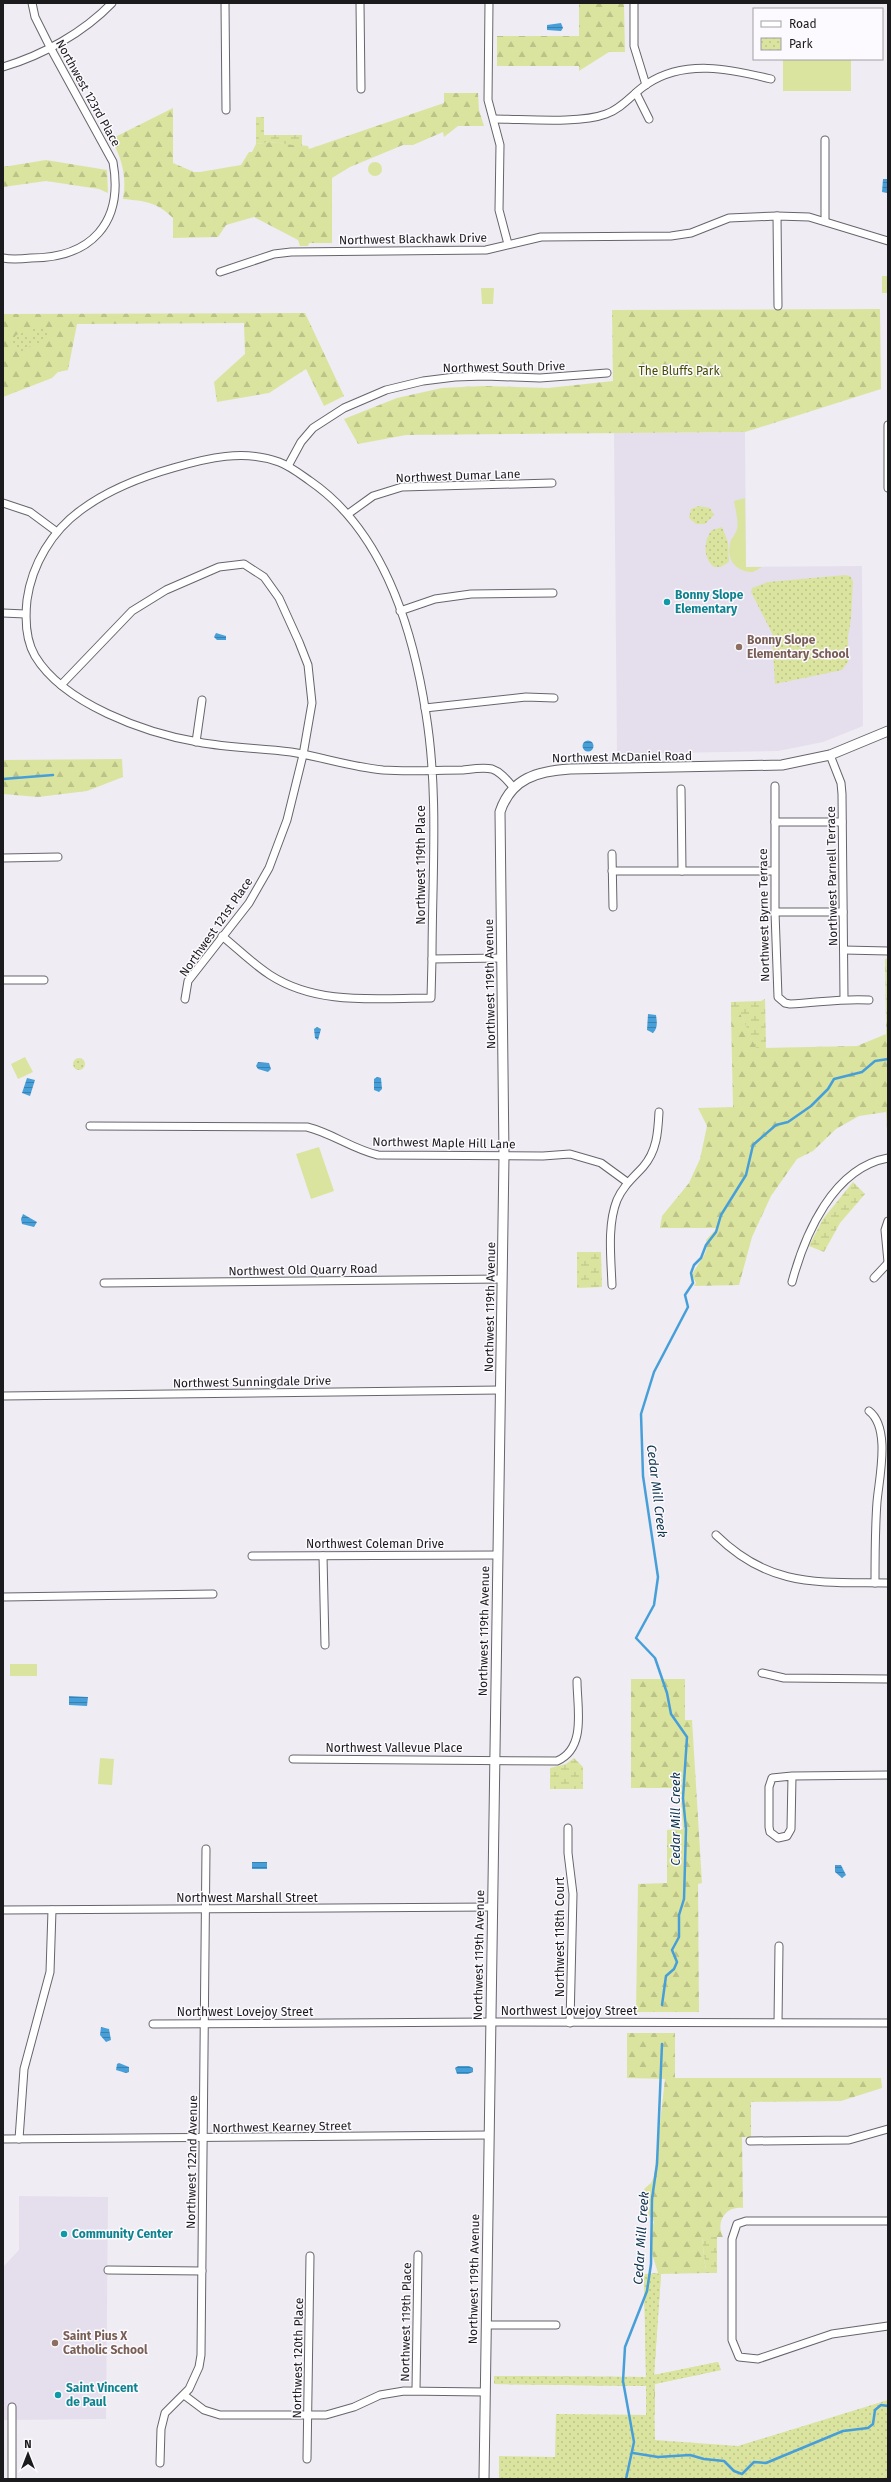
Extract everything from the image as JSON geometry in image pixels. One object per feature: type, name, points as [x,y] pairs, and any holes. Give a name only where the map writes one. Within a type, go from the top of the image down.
[{"type":"street","name":"Northwest 123rd Place","points":[[3,258],[48,258],[75,251],[101,231],[116,198],[116,180],[113,162],[50,47],[36,17],[32,3]]},
{"type":"street","points":[[3,67],[50,47],[87,27],[112,3]]},
{"type":"street","points":[[225,3],[226,110]]},
{"type":"street","points":[[360,3],[361,89]]},
{"type":"street","points":[[488,3],[488,100],[500,145],[500,218],[508,244]]},
{"type":"street","points":[[634,3],[634,46],[646,84]]},
{"type":"street","points":[[494,119],[579,119],[599,116],[619,107],[646,84],[674,71],[691,68],[729,69],[771,79]]},
{"type":"street","points":[[636,93],[649,119]]},
{"type":"street","points":[[825,140],[825,222]]},
{"type":"street","points":[[777,216],[778,306]]},
{"type":"street","name":"Northwest Blackhawk Drive","points":[[220,272],[281,253],[486,250],[541,237],[671,236],[691,233],[729,218],[777,216],[809,217],[888,241]]},
{"type":"street","name":"Northwest South Drive","points":[[288,466],[307,434],[323,420],[386,390],[423,381],[455,377],[485,376],[554,378],[607,373]]},
{"type":"street","points":[[888,425],[888,488]]},
{"type":"street","name":"Northwest 119th Place","points":[[25,614],[34,568],[57,532],[75,514],[108,493],[158,472],[184,465],[240,455],[264,458],[288,466],[318,487],[348,514],[378,559],[400,612],[420,678],[425,708],[432,770],[431,998],[353,999],[324,996],[294,987],[270,975],[222,936]]},
{"type":"street","name":"Northwest Dumar Lane","points":[[348,514],[373,496],[402,487],[552,483]]},
{"type":"street","points":[[3,503],[30,512],[57,532]]},
{"type":"street","name":"Northwest 121st Place","points":[[61,685],[132,612],[148,601],[166,590],[206,572],[219,567],[244,564],[264,577],[280,598],[308,665],[312,703],[303,755],[287,820],[269,868],[249,903],[188,981],[186,999]]},
{"type":"street","points":[[400,612],[435,599],[471,594],[553,593]]},
{"type":"street","points":[[3,613],[25,614],[27,635],[34,655],[61,685],[85,701],[126,721],[169,736],[196,742],[303,755],[369,769],[493,770],[503,776],[513,787]]},
{"type":"street","points":[[425,708],[526,697],[554,698]]},
{"type":"street","points":[[196,742],[202,700]]},
{"type":"street","name":"Northwest McDaniel Road","points":[[513,787],[528,777],[552,770],[773,766],[830,755],[888,731]]},
{"type":"street","name":"Northwest Parnell Terrace","points":[[830,755],[841,783],[844,998]]},
{"type":"street","name":"Northwest Byrne Terrace","points":[[775,786],[774,872],[776,993],[780,1001],[790,1004],[826,1003],[844,998],[869,1000]]},
{"type":"street","name":"Northwest 119th Avenue","points":[[484,2479],[484,2392],[504,1156],[499,828],[502,807],[513,787]]},
{"type":"street","points":[[681,789],[682,872]]},
{"type":"street","points":[[775,822],[842,822]]},
{"type":"street","points":[[612,854],[613,907]]},
{"type":"street","points":[[3,858],[58,857]]},
{"type":"street","points":[[612,871],[774,872]]},
{"type":"street","points":[[775,912],[843,912]]},
{"type":"street","points":[[844,950],[888,951]]},
{"type":"street","points":[[432,959],[502,958]]},
{"type":"street","points":[[3,980],[44,980]]},
{"type":"street","points":[[612,1285],[612,1219],[616,1202],[627,1182],[643,1167],[654,1148],[658,1130],[659,1112]]},
{"type":"street","name":"Northwest Maple Hill Lane","points":[[90,1126],[307,1127],[319,1130],[362,1152],[378,1155],[577,1155],[601,1163],[627,1182]]},
{"type":"street","points":[[792,1282],[805,1240],[829,1201],[857,1170],[888,1158]]},
{"type":"street","points":[[874,1278],[888,1262],[885,1230],[888,1222]]},
{"type":"street","name":"Northwest Old Quarry Road","points":[[104,1283],[502,1279]]},
{"type":"street","name":"Northwest Sunningdale Drive","points":[[3,1396],[500,1390]]},
{"type":"street","points":[[869,1411],[878,1422],[882,1444],[882,1472],[877,1504],[875,1583]]},
{"type":"street","points":[[716,1535],[749,1562],[795,1580],[888,1583]]},
{"type":"street","name":"Northwest Coleman Drive","points":[[252,1556],[498,1555]]},
{"type":"street","points":[[323,1556],[325,1645]]},
{"type":"street","points":[[3,1597],[213,1594]]},
{"type":"street","points":[[762,1673],[784,1678],[888,1679]]},
{"type":"street","name":"Northwest Vallevue Place","points":[[293,1759],[494,1759],[509,1762],[551,1761],[568,1754],[576,1742],[577,1680]]},
{"type":"street","points":[[792,1776],[791,1829],[783,1838],[774,1836],[769,1827],[770,1782],[776,1777],[792,1776],[888,1776]]},
{"type":"street","name":"Northwest 118th Court","points":[[568,1828],[568,1853],[573,1894],[570,2023]]},
{"type":"street","name":"Northwest 122nd Avenue","points":[[160,2462],[162,2421],[170,2406],[184,2395],[194,2381],[199,2367],[204,2139],[206,1849]]},
{"type":"street","name":"Northwest Marshall Street","points":[[3,1910],[206,1910],[492,1907]]},
{"type":"street","points":[[19,2139],[24,2069],[50,1972],[52,1910]]},
{"type":"street","points":[[778,2022],[779,1946]]},
{"type":"street","name":"Northwest Lovejoy Street","points":[[153,2024],[490,2022],[888,2023]]},
{"type":"street","points":[[750,2141],[849,2140],[888,2129]]},
{"type":"street","name":"Northwest Kearney Street","points":[[3,2139],[204,2139],[489,2136]]},
{"type":"street","points":[[888,2221],[756,2220],[737,2224],[732,2239],[732,2340],[739,2357],[758,2360],[832,2334],[888,2326]]},
{"type":"street","name":"Northwest 119th Place","points":[[416,2390],[418,2255]]},
{"type":"street","name":"Northwest 120th Place","points":[[307,2460],[310,2256]]},
{"type":"street","points":[[108,2270],[202,2271]]},
{"type":"street","points":[[486,2325],[556,2325]]},
{"type":"street","points":[[184,2395],[204,2410],[220,2415],[308,2415],[336,2413],[380,2395],[416,2390],[484,2392]]},
{"type":"street","points":[[12,2406],[12,2479]]},
{"type":"shaded area","name":"Bonny Slope Elementary School","points":[[745,432],[746,567],[862,566],[863,726],[823,742],[778,751],[617,754],[614,433]]},
{"type":"shaded area","name":"Saint Pius X Catholic School","points":[[19,2196],[108,2197],[106,2419],[4,2420],[3,2433],[3,2267],[19,2250]]},
{"type":"green space","points":[[579,3],[624,3],[625,52],[609,52],[579,71],[579,66],[497,66],[497,36],[579,36]]},
{"type":"green space","points":[[783,60],[851,60],[851,91],[783,91]]},
{"type":"green space","points":[[444,93],[478,93],[479,110],[484,126],[458,126],[444,137],[443,132],[413,145],[403,145],[350,167],[332,178],[332,243],[309,243],[308,246],[300,246],[298,240],[254,217],[226,225],[218,237],[173,238],[173,218],[162,209],[150,203],[123,199],[123,168],[111,139],[173,108],[173,163],[194,172],[200,172],[241,165],[249,152],[252,152],[256,144],[270,142],[308,146],[309,149],[444,103]]},
{"type":"green space","points":[[256,117],[264,117],[264,135],[302,135],[302,146],[270,142],[256,144]]},
{"type":"green space","points":[[46,160],[107,170],[108,193],[99,189],[46,181],[3,187],[3,167]]},
{"type":"green space","points":[[375,162],[380,164],[382,169],[380,174],[375,176],[370,174],[368,169],[370,164]]},
{"type":"green space","points":[[882,276],[888,276],[888,293],[882,293]]},
{"type":"green space","points":[[481,288],[494,288],[493,304],[482,304]]},
{"type":"green space","name":"The Bluffs Park","points":[[880,309],[881,389],[745,432],[406,435],[358,444],[344,419],[397,398],[442,388],[483,386],[548,388],[613,381],[612,310]]},
{"type":"green space","points":[[305,313],[344,396],[324,406],[306,369],[269,393],[217,402],[214,382],[245,354],[244,323],[77,324],[68,370],[58,372],[52,378],[3,397],[3,314]]},
{"type":"green space","points":[[39,327],[45,329],[47,335],[45,341],[39,343],[33,341],[31,335],[33,329]]},
{"type":"green space","points":[[18,333],[26,333],[31,338],[29,349],[26,351],[18,351],[13,346],[13,338]]},
{"type":"green space","points":[[745,498],[746,567],[762,567],[753,572],[742,570],[737,567],[731,560],[729,549],[731,539],[737,526],[734,501]]},
{"type":"green space","points":[[699,506],[710,508],[714,515],[705,524],[696,524],[689,518],[691,509]]},
{"type":"green space","points":[[722,527],[728,542],[729,562],[721,567],[714,567],[710,564],[706,554],[707,539],[712,530]]},
{"type":"green space","points":[[845,575],[850,576],[853,581],[851,619],[848,636],[848,662],[842,670],[775,684],[772,633],[751,592],[752,588],[768,582]]},
{"type":"green space","points":[[122,759],[123,777],[87,791],[38,797],[3,794],[3,760]]},
{"type":"green space","points":[[888,958],[888,1019],[886,1021],[885,959]]},
{"type":"green space","points":[[765,999],[766,1048],[756,1048],[740,1013],[731,1013],[731,1002],[761,1001]]},
{"type":"green space","points":[[731,1013],[740,1013],[757,1048],[857,1046],[886,1034],[886,1021],[888,1019],[888,1147],[886,1112],[859,1116],[836,1129],[813,1151],[797,1159],[771,1196],[752,1237],[739,1285],[694,1286],[696,1283],[692,1275],[705,1254],[707,1245],[706,1240],[717,1228],[660,1228],[662,1216],[689,1183],[700,1159],[707,1126],[698,1108],[733,1107]]},
{"type":"green space","points":[[25,1057],[33,1072],[18,1079],[11,1064]]},
{"type":"green space","points":[[77,1058],[81,1058],[85,1064],[81,1070],[77,1070],[73,1066],[73,1062]]},
{"type":"green space","points":[[319,1147],[334,1191],[311,1199],[296,1154]]},
{"type":"green space","points":[[853,1182],[865,1194],[840,1223],[824,1252],[809,1246],[823,1219]]},
{"type":"green space","points":[[577,1252],[601,1252],[602,1287],[577,1288]]},
{"type":"green space","points":[[10,1664],[37,1664],[37,1676],[10,1676]]},
{"type":"green space","points":[[631,1679],[685,1679],[685,1720],[692,1720],[702,1883],[698,1884],[699,2012],[636,2012],[638,1884],[667,1883],[667,1830],[683,1829],[680,1788],[631,1788]]},
{"type":"green space","points":[[100,1758],[114,1759],[112,1785],[98,1784]]},
{"type":"green space","points":[[574,1758],[583,1767],[583,1789],[550,1789],[550,1768],[566,1764]]},
{"type":"green space","points":[[627,2033],[675,2033],[675,2078],[881,2078],[882,2088],[841,2101],[751,2102],[751,2137],[742,2137],[743,2208],[732,2209],[727,2212],[721,2220],[720,2226],[723,2237],[702,2237],[706,2273],[661,2274],[654,2375],[718,2362],[721,2370],[655,2384],[655,2415],[646,2386],[494,2384],[494,2376],[646,2377],[644,2274],[658,2273],[652,2254],[650,2241],[654,2222],[648,2214],[650,2206],[644,2189],[651,2183],[654,2176],[665,2079],[627,2078]]},
{"type":"green space","points":[[702,2237],[717,2237],[717,2273],[706,2273]]},
{"type":"green space","points":[[644,2274],[661,2274],[654,2375],[718,2362],[721,2370],[654,2384],[655,2440],[738,2446],[888,2400],[888,2479],[499,2479],[499,2456],[555,2457],[556,2414],[646,2415],[646,2386],[494,2384],[494,2376],[646,2377]]},
{"type":"water","points":[[561,23],[563,28],[561,31],[547,30],[547,25]]},
{"type":"water","points":[[883,179],[888,179],[888,193],[882,192]]},
{"type":"water","points":[[216,633],[226,636],[226,640],[217,640],[214,637]]},
{"type":"water","points":[[586,741],[590,741],[592,742],[592,750],[586,751],[583,748],[583,744]]},
{"type":"water","points":[[648,1014],[656,1015],[657,1022],[653,1033],[647,1030]]},
{"type":"water","points":[[317,1027],[321,1029],[318,1040],[315,1038],[314,1029]]},
{"type":"water","points":[[258,1062],[269,1063],[271,1069],[268,1072],[258,1069],[256,1066]]},
{"type":"water","points":[[377,1077],[381,1078],[382,1089],[379,1092],[374,1090],[374,1079]]},
{"type":"water","points":[[27,1078],[35,1080],[30,1096],[22,1093]]},
{"type":"water","points":[[23,1214],[37,1222],[34,1227],[22,1224],[21,1219]]},
{"type":"water","points":[[69,1696],[88,1697],[87,1706],[69,1705]]},
{"type":"water","points":[[252,1862],[267,1862],[267,1869],[252,1869]]},
{"type":"water","points":[[835,1865],[841,1865],[846,1875],[842,1878],[835,1872]]},
{"type":"water","points":[[101,2027],[109,2029],[111,2040],[106,2042],[100,2035]]},
{"type":"water","points":[[119,2063],[129,2067],[129,2072],[126,2073],[116,2070],[117,2064]]},
{"type":"water","points":[[458,2066],[469,2066],[473,2068],[473,2072],[468,2074],[457,2074],[455,2068]]},
{"type":"waterway","points":[[3,779],[53,775]]},
{"type":"waterway","name":"Cedar Mill Creek","points":[[662,2005],[666,1976],[674,1969],[677,1962],[672,1950],[679,1937],[679,1915],[684,1899],[686,1829],[683,1798],[687,1737],[671,1714],[667,1693],[655,1658],[636,1638],[654,1605],[658,1577],[643,1476],[641,1414],[654,1372],[688,1307],[685,1295],[693,1283],[691,1273],[694,1265],[701,1258],[706,1245],[716,1232],[721,1215],[746,1175],[753,1145],[776,1125],[788,1122],[811,1106],[828,1089],[834,1079],[862,1072],[875,1061],[888,1059]]},
{"type":"waterway","name":"Cedar Mill Creek","points":[[626,2479],[634,2442],[623,2381],[625,2347],[647,2291],[651,2264],[652,2199],[657,2164],[662,2044]]},
{"type":"waterway","name":"Cedar Mill Creek","points":[[633,2453],[658,2457],[690,2455],[704,2459],[724,2461],[734,2471],[742,2474],[754,2462],[766,2463],[843,2431],[868,2428],[873,2424],[875,2410],[881,2405],[888,2406]]},
{"type":"place","name":"Bonny Slope Elementary","points":[[667,602]]},
{"type":"place","name":"Bonny Slope Elementary School","points":[[739,647]]},
{"type":"place","name":"Community Center","points":[[64,2234]]},
{"type":"place","name":"Saint Pius X Catholic School","points":[[55,2343]]},
{"type":"place","name":"Saint Vincent de Paul","points":[[58,2395]]}]
